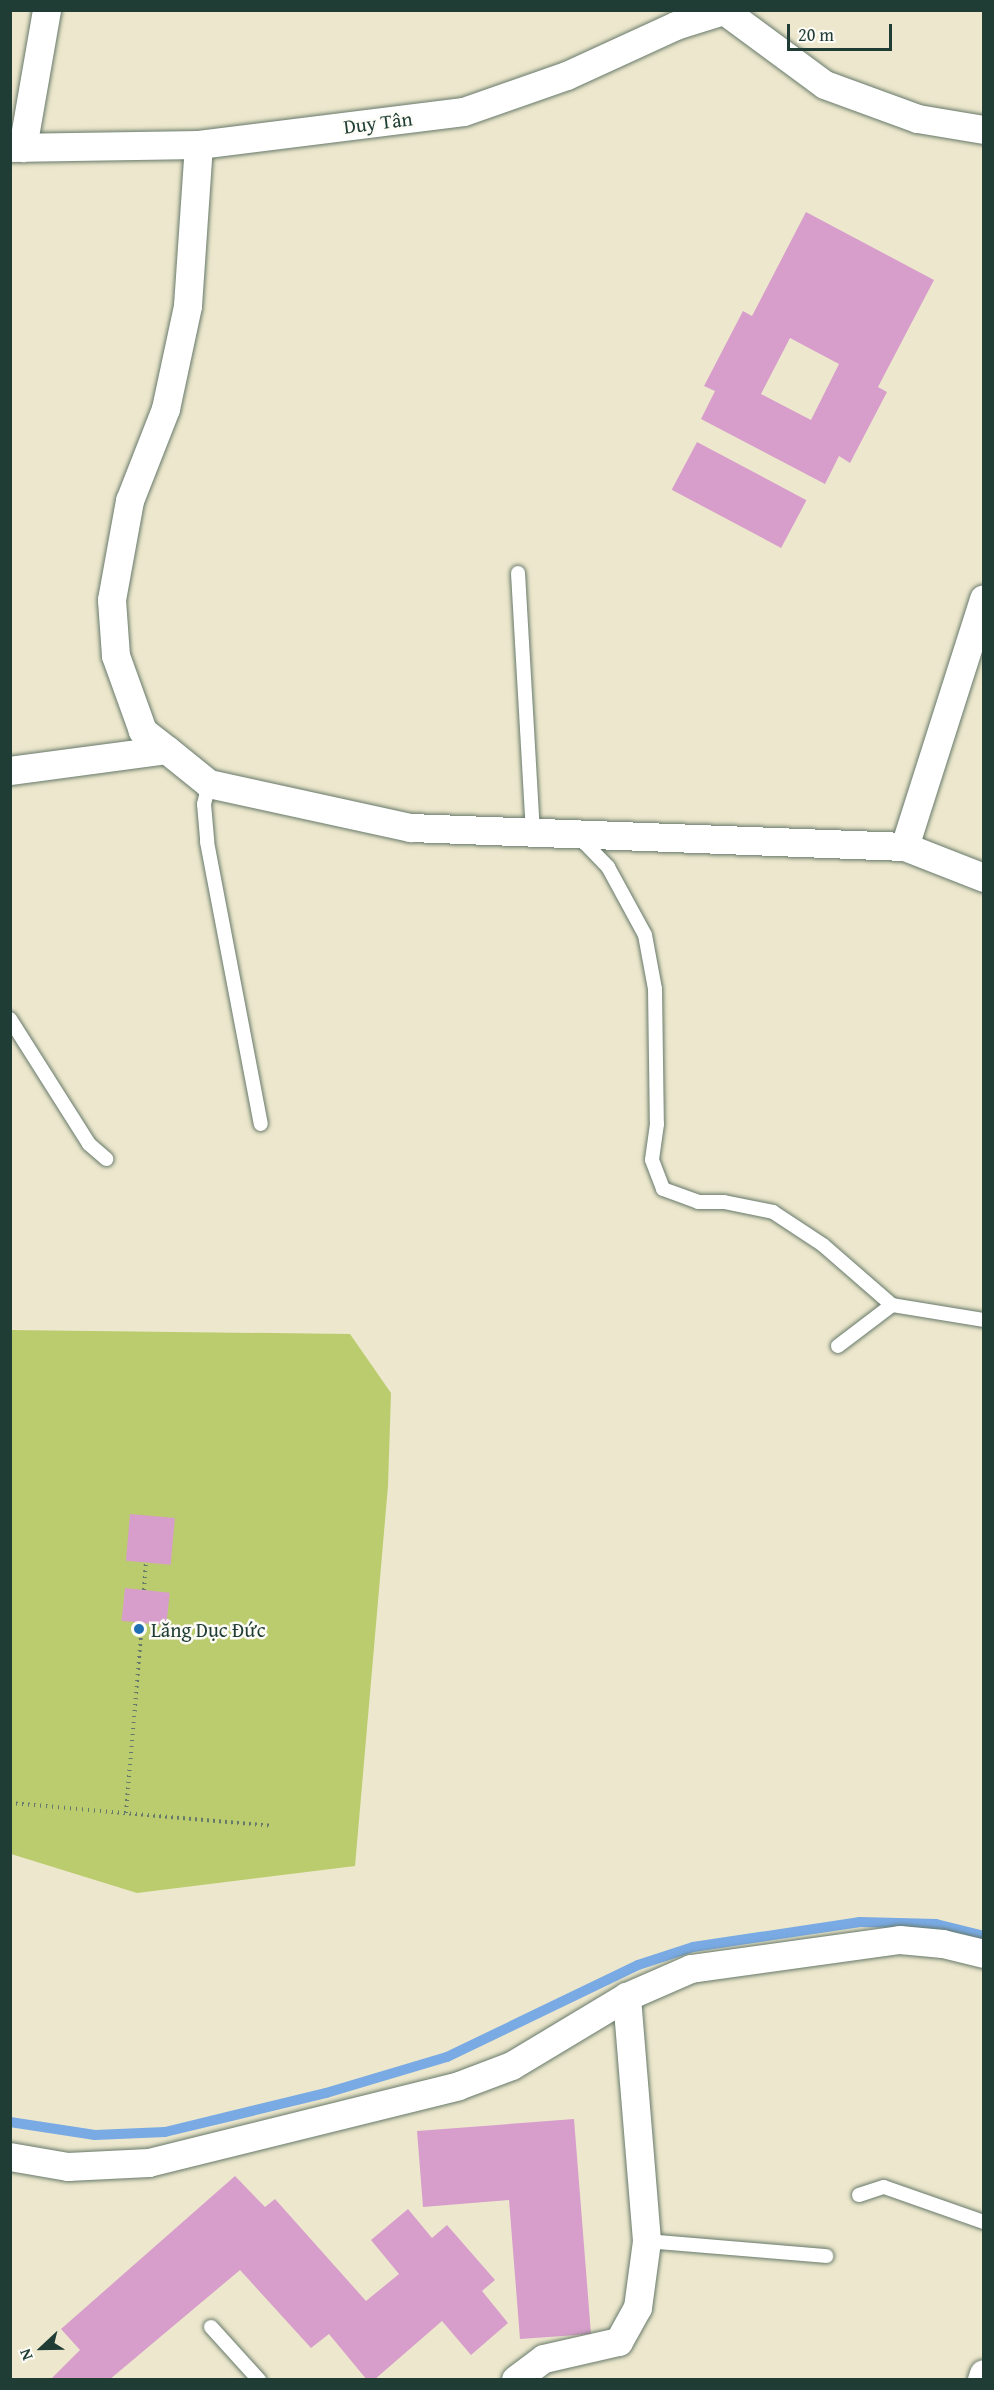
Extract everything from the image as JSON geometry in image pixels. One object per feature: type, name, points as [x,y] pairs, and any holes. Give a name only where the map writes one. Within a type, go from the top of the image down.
[{"type":"street","points":[[17,148],[47,10]]},
{"type":"street","points":[[727,11],[825,85],[918,119],[984,130]]},
{"type":"street","name":"Duy Tân","points":[[17,148],[199,145],[464,112],[567,76],[676,26],[727,11]]},
{"type":"street","points":[[199,145],[188,306],[166,409],[130,501],[112,600],[116,656],[143,730],[209,784],[411,828],[905,847],[984,878]]},
{"type":"street","points":[[905,847],[984,599]]},
{"type":"street","points":[[10,771],[167,750]]},
{"type":"street","points":[[10,2157],[68,2167],[149,2163],[459,2086],[512,2066],[627,1997],[691,1969],[900,1940],[943,1944],[984,1954]]},
{"type":"street","points":[[516,2379],[544,2359],[619,2342],[638,2308],[647,2241],[627,1997]]},
{"type":"street","points":[[982,2379],[984,2374]]},
{"type":"lane","points":[[518,573],[533,832]]},
{"type":"lane","points":[[209,784],[204,804],[207,842],[261,1125]]},
{"type":"lane","points":[[577,834],[608,867],[645,935],[655,989],[657,1124],[652,1160],[663,1189],[698,1202],[724,1202],[773,1212],[823,1245],[892,1305],[984,1320]]},
{"type":"lane","points":[[10,1019],[89,1144],[106,1159]]},
{"type":"lane","points":[[838,1346],[892,1305]]},
{"type":"lane","points":[[859,2195],[884,2187],[984,2222]]},
{"type":"lane","points":[[647,2241],[826,2256]]},
{"type":"lane","points":[[211,2327],[259,2379]]},
{"type":"path","points":[[144,1590],[146,1562]]},
{"type":"path","points":[[126,1813],[142,1623]]},
{"type":"path","points":[[10,1803],[271,1826]]},
{"type":"green space","points":[[11,1330],[350,1334],[391,1393],[388,1486],[355,1866],[137,1893],[11,1854]]},
{"type":"building","points":[[806,212],[934,280],[878,387],[887,392],[850,463],[839,456],[825,484],[701,419],[715,391],[704,386],[743,311],[752,316]],"holes":[[[790,338],[839,364],[811,420],[761,394]]]},
{"type":"building","points":[[697,442],[806,500],[781,548],[672,490]]},
{"type":"building","points":[[130,1514],[175,1518],[171,1565],[126,1561]]},
{"type":"building","points":[[125,1588],[170,1593],[166,1626],[122,1621]]},
{"type":"building","points":[[574,2119],[591,2334],[520,2339],[509,2200],[423,2207],[417,2131]]},
{"type":"building","points":[[235,2176],[265,2207],[275,2199],[366,2301],[399,2274],[371,2240],[408,2209],[432,2238],[447,2225],[495,2280],[482,2291],[508,2323],[471,2355],[442,2321],[374,2380],[367,2380],[329,2334],[311,2348],[240,2270],[109,2380],[50,2380],[80,2350],[61,2329]]},
{"type":"waterway","points":[[10,2122],[95,2135],[165,2132],[326,2093],[447,2057],[638,1965],[693,1947],[860,1922],[936,1924],[984,1936]]},
{"type":"place","name":"Lăng Dục Đức","points":[[139,1629]]}]
